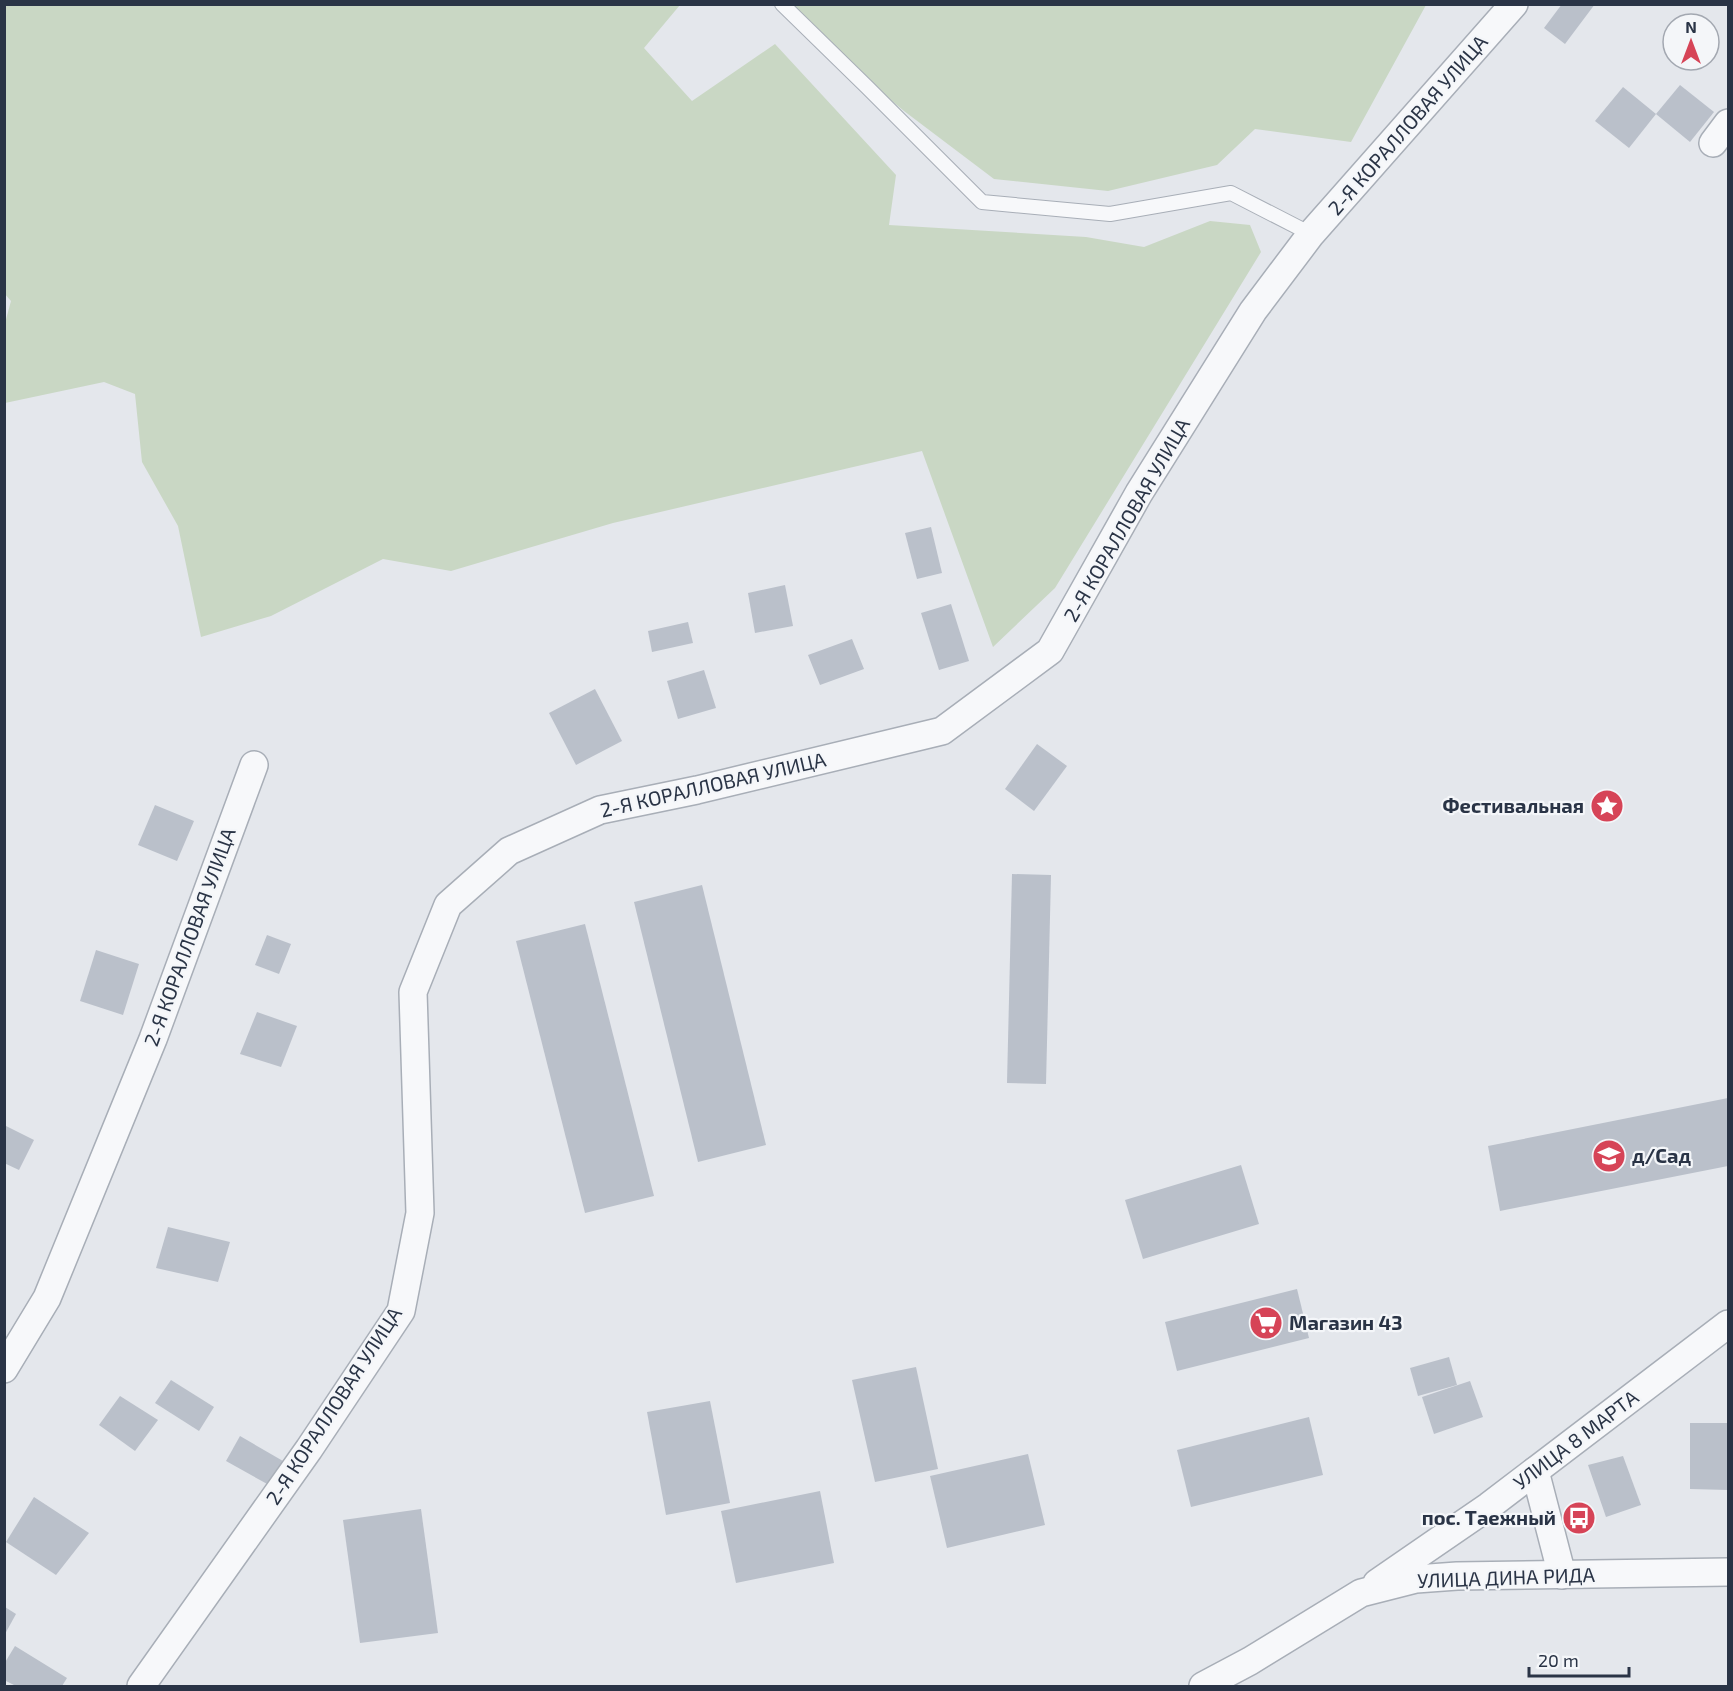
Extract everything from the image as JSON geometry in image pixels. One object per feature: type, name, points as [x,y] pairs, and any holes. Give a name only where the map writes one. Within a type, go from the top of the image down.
[{"type":"street","name":"2-Я КОРАЛЛОВАЯ УЛИЦА","points":[[141,1686],[309,1449],[401,1311],[420,1213],[413,992],[448,904],[509,851],[600,810],[697,790],[942,731],[1050,651],[1139,493],[1246,321],[1311,234],[1514,4]]},
{"type":"street","name":"2-Я КОРАЛЛОВАЯ УЛИЦА","points":[[4,1369],[47,1298],[153,1039],[254,765]]},
{"type":"street","name":"УЛИЦА 8 МАРТА","points":[[1361,1593],[1489,1506],[1728,1324]]},
{"type":"street","points":[[1535,1471],[1562,1575]]},
{"type":"street","name":"УЛИЦА ДИНА РИДА","points":[[1203,1686],[1250,1661],[1361,1593],[1416,1579],[1457,1576],[1728,1572]]},
{"type":"lane","points":[[782,4],[982,202],[1110,214],[1231,193],[1311,234]]},
{"type":"green space","points":[[5,4],[680,5],[644,48],[692,101],[775,44],[896,175],[889,225],[1086,237],[1144,247],[1210,221],[1250,225],[1261,252],[1055,588],[993,647],[922,451],[613,523],[451,571],[383,559],[271,616],[201,637],[178,526],[142,462],[135,394],[104,382],[5,403],[5,323],[11,301],[4,293]]},
{"type":"green space","points":[[785,5],[1426,5],[1351,142],[1255,129],[1217,165],[1108,191],[994,179],[904,111],[806,29]]},
{"type":"building","points":[[1562,4],[1595,4],[1565,44],[1544,28]]},
{"type":"building","points":[[1680,85],[1714,112],[1690,142],[1656,114]]},
{"type":"building","points":[[1623,87],[1656,114],[1629,148],[1595,121]]},
{"type":"building","points":[[931,527],[942,573],[917,579],[905,533]]},
{"type":"building","points":[[785,585],[793,626],[755,633],[748,593]]},
{"type":"building","points":[[951,604],[969,661],[939,670],[921,613]]},
{"type":"building","points":[[688,622],[693,643],[652,652],[648,631]]},
{"type":"building","points":[[852,639],[864,669],[820,685],[808,655]]},
{"type":"building","points":[[704,670],[716,708],[678,719],[667,681]]},
{"type":"building","points":[[595,689],[622,741],[576,765],[549,713]]},
{"type":"building","points":[[1037,744],[1067,766],[1034,811],[1005,789]]},
{"type":"building","points":[[155,805],[194,821],[177,861],[138,845]]},
{"type":"building","points":[[1012,874],[1051,875],[1046,1084],[1007,1083]]},
{"type":"building","points":[[702,885],[766,1145],[698,1162],[634,902]]},
{"type":"building","points":[[585,924],[654,1196],[585,1213],[516,941]]},
{"type":"building","points":[[267,935],[291,944],[279,974],[255,965]]},
{"type":"building","points":[[96,950],[139,964],[123,1015],[80,1001]]},
{"type":"building","points":[[257,1012],[297,1026],[281,1067],[240,1054]]},
{"type":"building","name":"д/Сад","points":[[1728,1098],[1728,1166],[1500,1211],[1488,1146]]},
{"type":"building","points":[[4,1125],[34,1140],[19,1170],[4,1163]]},
{"type":"building","points":[[1241,1165],[1259,1224],[1143,1259],[1125,1200]]},
{"type":"building","points":[[168,1227],[230,1242],[218,1282],[156,1268]]},
{"type":"building","points":[[1297,1289],[1309,1338],[1177,1371],[1165,1322]]},
{"type":"building","points":[[1449,1357],[1457,1385],[1418,1396],[1410,1368]]},
{"type":"building","points":[[916,1367],[938,1469],[875,1482],[852,1380]]},
{"type":"building","points":[[171,1380],[214,1407],[199,1431],[155,1403]]},
{"type":"building","points":[[1470,1381],[1483,1417],[1434,1434],[1422,1397]]},
{"type":"building","points":[[120,1396],[158,1420],[135,1451],[99,1425]]},
{"type":"building","points":[[710,1401],[730,1503],[666,1515],[647,1412]]},
{"type":"building","points":[[1309,1417],[1323,1475],[1191,1507],[1177,1450]]},
{"type":"building","points":[[1690,1423],[1728,1423],[1728,1490],[1690,1489]]},
{"type":"building","points":[[240,1436],[283,1461],[269,1485],[226,1461]]},
{"type":"building","points":[[1028,1454],[1045,1525],[947,1548],[930,1476]]},
{"type":"building","points":[[1623,1456],[1641,1505],[1606,1517],[1588,1465]]},
{"type":"building","points":[[820,1491],[834,1563],[736,1583],[721,1511]]},
{"type":"building","points":[[34,1497],[89,1533],[56,1575],[6,1542]]},
{"type":"building","points":[[421,1509],[438,1633],[360,1643],[343,1520]]},
{"type":"building","points":[[5,1607],[16,1614],[5,1634]]},
{"type":"building","points":[[15,1646],[67,1678],[62,1686],[16,1686],[4,1680],[4,1664]]},
{"type":"place","name":"Фестивальная","points":[[1607,806]]},
{"type":"place","name":"д/Сад","points":[[1609,1156]]},
{"type":"place","name":"Магазин 43","points":[[1266,1323]]},
{"type":"place","name":"пос. Таежный","points":[[1579,1518]]}]
